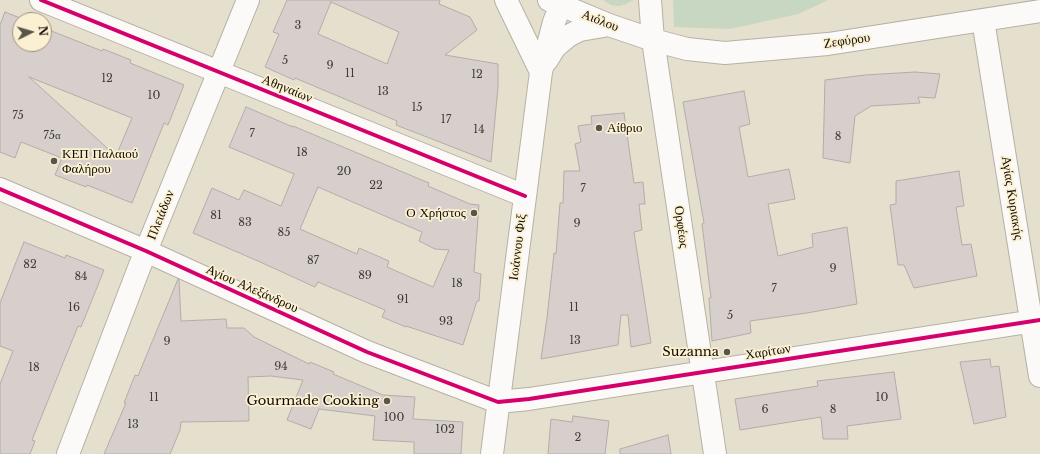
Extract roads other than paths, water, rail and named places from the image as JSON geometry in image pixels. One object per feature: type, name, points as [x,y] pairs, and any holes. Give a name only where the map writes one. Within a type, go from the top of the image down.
[{"type":"street","name":"Αθηναίων","points":[[41,0],[525,196]]},
{"type":"street","name":"Πλειάδων","points":[[68,454],[146,251],[248,0]]},
{"type":"street","points":[[506,0],[541,72]]},
{"type":"street","points":[[586,0],[596,17],[609,25]]},
{"type":"street","points":[[541,72],[555,47],[568,36],[580,30],[625,24],[642,13],[650,0]]},
{"type":"street","name":"Ορφέως","points":[[650,0],[653,40],[714,454]]},
{"type":"street","name":"Ιωάννου Φιξ","points":[[492,454],[541,72],[554,22],[557,2]]},
{"type":"street","name":"Αιόλου","points":[[557,2],[609,25],[653,40]]},
{"type":"street","name":"Ζεφύρου","points":[[653,40],[687,49],[725,53],[828,44],[1040,11]]},
{"type":"street","name":"Αγίας Κυριακής","points":[[983,20],[1036,320],[1040,376]]},
{"type":"street","name":"Αγίου Αλεξάνδρου","points":[[0,189],[146,251],[367,352],[498,402]]},
{"type":"street","name":"Χαρίτων","points":[[498,402],[529,399],[1036,320]]},
{"type":"place","name":"Αίθριο","points":[[599,128]]},
{"type":"place","name":"ΚΕΠ Παλαιού Φαλήρου","points":[[54,161]]},
{"type":"place","name":"Ο Χρήστος","points":[[474,213]]},
{"type":"place","name":"Suzanna","points":[[727,352]]},
{"type":"place","name":"Gourmade Cooking","points":[[387,401]]}]
